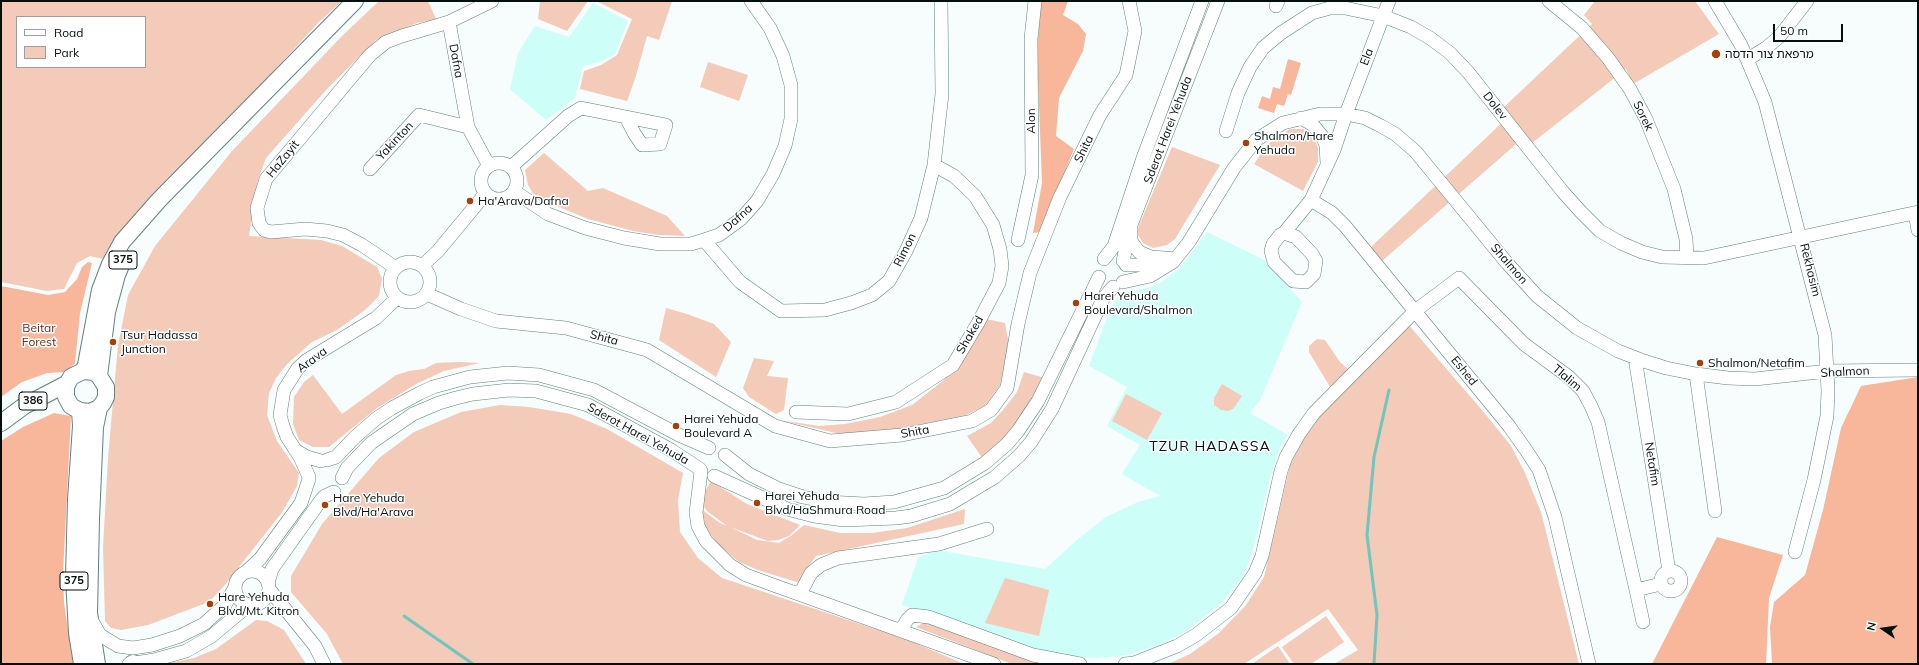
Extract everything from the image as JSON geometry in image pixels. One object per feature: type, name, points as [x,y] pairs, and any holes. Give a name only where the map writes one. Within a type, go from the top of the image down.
[{"type":"main road","name":"375","points":[[83,371],[87,363],[100,290],[116,252],[134,227],[355,1]]},
{"type":"main road","name":"375","points":[[86,664],[89,613],[94,435],[99,408],[105,400],[107,390],[100,376],[108,306],[123,260],[143,227],[195,164]]},
{"type":"main road","points":[[68,383],[74,375],[83,371],[94,372],[100,376]]},
{"type":"main road","name":"375","points":[[68,383],[66,393],[74,406],[81,426],[76,499],[74,578],[77,633],[86,664]]},
{"type":"main road","name":"386","points":[[1,424],[24,406],[68,383]]},
{"type":"main road","name":"386","points":[[1,424],[54,400],[62,399],[74,406]]},
{"type":"main road","points":[[74,406],[90,412],[99,408]]},
{"type":"street","points":[[449,22],[492,1]]},
{"type":"street","name":"Dafna","points":[[514,191],[548,214],[585,228],[624,238],[660,244],[691,244],[704,240],[719,235],[741,219],[757,201],[773,174],[785,146],[791,119],[791,85],[783,56],[770,28],[751,1]]},
{"type":"street","name":"Rimon","points":[[704,240],[740,282],[781,311],[825,310],[851,303],[872,295],[890,281],[921,218],[934,165],[942,94],[941,1]]},
{"type":"street","name":"Alon","points":[[1018,240],[1032,175],[1031,39],[1035,1]]},
{"type":"street","name":"Shita","points":[[427,294],[461,309],[496,320],[566,328],[647,350],[776,426],[830,441],[902,435],[972,421],[991,410],[1007,388],[1018,324],[1030,273],[1060,197],[1100,115],[1126,75],[1135,31],[1129,1]]},
{"type":"street","name":"Sderot Harei Yehuda","points":[[725,455],[749,474],[803,497],[827,502],[864,504],[894,502],[944,488],[985,463],[1007,444],[1018,431],[1038,401],[1099,277],[1098,267],[1114,246],[1142,158],[1202,1]]},
{"type":"street","name":"Sderot Harei Yehuda","points":[[342,478],[348,468],[371,443],[413,414],[439,403],[473,394],[509,390],[536,391],[588,405],[671,450],[707,473],[787,510],[831,519],[864,521],[896,518],[950,504],[995,477],[1019,456],[1031,442],[1052,409],[1103,299],[1127,274],[1124,263],[1131,225],[1218,1]]},
{"type":"street","name":"Ela","points":[[1346,114],[1389,1]]},
{"type":"street","name":"Sorek","points":[[1549,1],[1582,28],[1608,58],[1630,89],[1646,119],[1674,188],[1684,227],[1687,258]]},
{"type":"street","name":"Rekhasim","points":[[1715,1],[1748,59],[1771,123],[1822,319],[1826,345],[1828,371],[1827,416],[1823,441],[1795,552]]},
{"type":"street","points":[[1748,59],[1766,48],[1779,36],[1808,1]]},
{"type":"street","name":"Dolev","points":[[1226,131],[1238,93],[1250,66],[1263,48],[1281,33],[1312,13],[1330,8],[1345,8],[1383,16],[1411,27],[1430,38],[1450,53],[1468,72],[1563,192],[1600,231],[1621,243],[1642,252],[1662,257],[1704,258],[1729,254],[1916,213]]},
{"type":"street","name":"Dafna","points":[[449,22],[468,127],[489,166]]},
{"type":"street","name":"HaZayit","points":[[396,268],[362,244],[343,235],[327,231],[305,229],[271,232],[264,230],[259,223],[257,208],[266,179],[370,55],[386,42],[449,22]]},
{"type":"street","points":[[511,167],[568,116],[581,108],[626,117]]},
{"type":"street","name":"Shalmon","points":[[1118,284],[1150,276],[1173,262],[1189,242],[1234,168],[1256,140],[1283,123],[1320,114],[1346,114],[1365,118],[1395,134],[1414,151],[1506,262],[1537,296],[1577,328],[1595,340],[1636,358],[1696,374],[1755,379],[1828,371],[1918,370]]},
{"type":"street","points":[[1290,235],[1297,217],[1311,200],[1327,165],[1346,114]]},
{"type":"street","name":"Yakinton","points":[[370,169],[419,115],[468,127]]},
{"type":"street","points":[[1301,118],[1313,125],[1322,136],[1326,145],[1327,165]]},
{"type":"street","points":[[500,163],[511,167],[517,176],[518,182],[514,191],[506,198],[500,199],[486,193],[482,182],[484,170],[489,166],[500,163]]},
{"type":"street","name":"Shaked","points":[[796,412],[848,414],[896,402],[953,365],[978,322],[999,283],[1002,266],[993,224],[975,196],[954,176],[934,165]]},
{"type":"street","points":[[422,266],[438,251],[486,193]]},
{"type":"street","name":"Eshed","points":[[1311,200],[1332,214],[1345,226],[1509,426],[1539,470],[1555,517],[1589,664]]},
{"type":"street","points":[[1916,213],[1918,230]]},
{"type":"street","points":[[1131,225],[1131,241],[1139,252],[1151,256],[1169,258]]},
{"type":"street","name":"Shalmon","points":[[1124,263],[1144,265],[1169,258],[1180,252],[1189,242]]},
{"type":"street","points":[[1104,259],[1114,257],[1124,263]]},
{"type":"street","points":[[411,262],[422,266],[429,276],[430,282],[427,294],[422,299],[410,303],[397,298],[393,293],[390,280],[396,268],[400,265],[411,262]]},
{"type":"street","points":[[1099,277],[1104,284],[1118,284]]},
{"type":"street","name":"Tlalim","points":[[1415,311],[1459,278],[1524,344],[1569,377],[1583,391],[1592,406],[1598,422],[1643,622]]},
{"type":"street","name":"Arava","points":[[309,478],[287,436],[280,415],[284,390],[290,377],[307,360],[376,318],[397,298]]},
{"type":"street","points":[[1125,664],[1134,663],[1177,646],[1196,636],[1231,608],[1255,573],[1262,556],[1281,471],[1286,457],[1299,434],[1314,413],[1415,311]]},
{"type":"street","name":"Netafim","points":[[1636,358],[1669,571]]},
{"type":"street","name":"Sderot Harei Yehuda","points":[[324,460],[336,456],[355,437],[382,414],[420,393],[433,387],[470,377],[508,374],[539,375],[594,390],[679,435],[709,448]]},
{"type":"street","points":[[1696,374],[1715,511]]},
{"type":"street","points":[[707,473],[722,472],[725,468],[725,455],[718,449],[709,448],[699,456],[707,473],[699,494],[696,513],[698,526],[706,541],[717,554],[746,575],[994,664]]},
{"type":"street","points":[[131,664],[172,655],[198,645],[212,636],[244,609],[257,604],[267,595],[272,569],[321,500],[338,489],[342,478],[342,472],[337,465],[324,460],[307,457],[295,450]]},
{"type":"street","points":[[89,613],[96,629],[105,639],[126,647],[140,647],[180,636],[204,624],[225,605],[238,578],[260,559],[301,503],[312,467],[324,460]]},
{"type":"street","points":[[309,478],[312,488],[317,492],[328,494],[334,492]]},
{"type":"street","points":[[800,594],[811,573],[821,564],[838,558],[939,544],[987,528]]},
{"type":"street","points":[[247,571],[259,572],[264,575],[268,586],[287,613],[315,646],[324,664]]},
{"type":"street","points":[[1669,571],[1676,572],[1680,576],[1680,586],[1675,590],[1668,591],[1661,584],[1663,574],[1669,571]]},
{"type":"street","points":[[1636,590],[1661,584]]},
{"type":"street","points":[[234,589],[238,599],[243,603],[278,607],[287,613]]},
{"type":"street","points":[[902,630],[907,620],[912,615],[929,617],[1033,655],[1080,664]]},
{"type":"shaded area","points":[[593,3],[628,21],[615,54],[600,62],[583,66],[575,98],[546,120],[510,89],[518,53],[535,26],[569,37]]},
{"type":"shaded area","points":[[1207,232],[1264,260],[1302,302],[1260,400],[1250,413],[1288,435],[1280,447],[1270,478],[1252,554],[1242,578],[1222,602],[1189,629],[1162,644],[1127,655],[1097,658],[1066,656],[1025,646],[968,625],[902,605],[918,558],[936,550],[1045,569],[1078,539],[1106,517],[1138,502],[1160,496],[1122,474],[1140,445],[1107,426],[1127,387],[1089,366],[1111,307],[1124,292],[1144,289],[1160,283],[1179,269]]},
{"type":"green space","points":[[1,1],[342,1],[319,22],[158,196],[108,260],[90,256],[77,263],[64,289],[47,291],[1,282]]},
{"type":"green space","points":[[379,1],[428,1],[436,19],[417,23],[376,40],[326,90],[266,158],[257,183],[249,236],[321,240],[342,246],[377,267],[382,279],[379,296],[365,310],[337,330],[312,342],[287,364],[276,378],[269,393],[267,415],[277,441],[299,473],[297,486],[283,511],[224,586],[209,602],[148,625],[121,630],[111,628],[105,621],[103,548],[108,458],[118,345],[128,295],[155,246],[232,151],[343,35]]},
{"type":"green space","points":[[540,1],[588,1],[567,31],[538,19]]},
{"type":"green space","points":[[596,1],[672,1],[659,40],[647,36],[627,101],[580,89],[584,71],[601,65],[617,55],[632,19]]},
{"type":"green space","points":[[1041,1],[1068,1],[1063,15],[1078,24],[1086,34],[1083,51],[1059,98],[1056,136],[1074,149],[1040,232],[1033,233],[1042,183],[1037,53]]},
{"type":"green space","points":[[1595,1],[1695,1],[1719,34],[1633,84],[1626,69],[1532,143],[1522,139],[1382,261],[1371,247],[1510,115],[1504,107],[1592,24],[1584,15]]},
{"type":"green space","points":[[1288,59],[1301,63],[1291,95],[1288,94],[1284,106],[1277,104],[1274,113],[1258,108],[1262,96],[1270,99],[1273,87],[1280,89]]},
{"type":"green space","points":[[708,62],[748,75],[739,101],[700,87]]},
{"type":"green space","points":[[1290,129],[1303,129],[1314,137],[1318,148],[1318,162],[1303,191],[1254,164],[1268,144]]},
{"type":"green space","points":[[1172,147],[1220,165],[1175,239],[1167,245],[1153,248],[1143,243],[1138,235],[1138,228]]},
{"type":"green space","points":[[544,153],[588,191],[603,188],[667,216],[685,236],[659,235],[633,231],[588,219],[535,197],[528,185],[525,170]]},
{"type":"green space","name":"Beitar Forest","points":[[88,262],[92,263],[80,313],[75,363],[66,372],[47,373],[22,382],[1,397],[1,286],[48,295],[65,292],[77,279],[82,267]]},
{"type":"green space","points":[[666,308],[714,324],[731,342],[716,377],[659,340]]},
{"type":"green space","points":[[986,319],[1005,323],[1009,345],[1000,385],[985,406],[966,415],[869,435],[845,435],[779,420],[819,426],[845,424],[880,417],[912,405],[943,381],[972,344]]},
{"type":"green space","points":[[1407,323],[1511,446],[1525,473],[1541,512],[1579,664],[1334,664],[1358,650],[1328,609],[1244,664],[1168,664],[1190,654],[1219,633],[1246,605],[1264,577],[1290,465],[1312,421]]},
{"type":"green space","points":[[1317,339],[1325,340],[1340,362],[1348,369],[1330,387],[1309,352],[1309,346]]},
{"type":"green space","points":[[754,358],[774,361],[767,376],[788,378],[784,410],[776,414],[749,397],[743,388]]},
{"type":"green space","points":[[436,363],[480,363],[444,371],[418,383],[377,408],[329,447],[313,447],[299,440],[293,424],[294,397],[304,382],[313,375],[342,414],[396,375],[424,369]]},
{"type":"green space","points":[[1024,372],[1045,378],[1011,433],[983,459],[967,436],[991,423],[1003,410],[1017,392]]},
{"type":"green space","points":[[1918,377],[1918,664],[1772,664],[1770,627],[1774,602],[1805,575],[1823,510],[1841,428],[1861,386]]},
{"type":"green space","points":[[1222,384],[1242,396],[1233,409],[1228,411],[1221,410],[1214,405],[1214,398]]},
{"type":"green space","points":[[1126,394],[1162,413],[1147,440],[1112,421]]},
{"type":"green space","points":[[500,405],[529,407],[571,414],[607,429],[683,473],[678,500],[680,532],[698,558],[722,578],[908,640],[964,664],[343,664],[327,634],[291,592],[291,576],[322,524],[379,458],[414,432],[461,412]]},
{"type":"green space","points":[[54,413],[71,416],[63,573],[64,603],[73,664],[1,664],[1,441],[23,427]]},
{"type":"green space","points":[[711,481],[747,504],[800,525],[789,536],[778,540],[768,541],[730,527],[757,540],[779,543],[792,535],[804,525],[840,533],[872,533],[907,528],[965,509],[964,524],[816,556],[802,575],[800,583],[758,570],[739,562],[719,545],[706,529],[700,505],[705,512],[720,523],[727,526],[707,511],[702,504],[702,496]]},
{"type":"green space","points":[[1717,537],[1783,555],[1769,598],[1766,664],[1652,664]]},
{"type":"green space","points":[[1005,578],[1049,590],[1039,636],[985,623]]},
{"type":"green space","points":[[1326,616],[1344,642],[1311,664],[1294,664],[1282,647]]},
{"type":"green space","points":[[256,620],[267,621],[284,630],[306,664],[164,664],[194,658],[216,649]]},
{"type":"green space","points":[[923,623],[930,623],[1043,664],[1012,664],[916,627]]},
{"type":"green space","points":[[1278,646],[1290,664],[1252,664]]},
{"type":"waterway","points":[[1374,664],[1377,615],[1367,535],[1374,457],[1389,390]]},
{"type":"waterway","points":[[404,616],[473,664]]},
{"type":"place","name":"מרפאת צור הדסה","points":[[1716,54]]},
{"type":"place","name":"Shalmon/Hare Yehuda","points":[[1246,143]]},
{"type":"place","name":"Ha'Arava/Dafna","points":[[470,201]]},
{"type":"place","name":"Harei Yehuda Boulevard/Shalmon","points":[[1076,303]]},
{"type":"place","name":"Tsur Hadassa Junction","points":[[113,342]]},
{"type":"place","name":"Shalmon/Netafim","points":[[1700,363]]},
{"type":"place","name":"Harei Yehuda Boulevard A","points":[[676,426]]},
{"type":"place","name":"Harei Yehuda Blvd/HaShmura Road","points":[[757,503]]},
{"type":"place","name":"Hare Yehuda Blvd/Ha'Arava","points":[[325,505]]},
{"type":"place","name":"Hare Yehuda Blvd/Mt. Kitron","points":[[210,604]]},
{"type":"district","name":"TZUR HADASSA","points":[[1210,447]]}]
